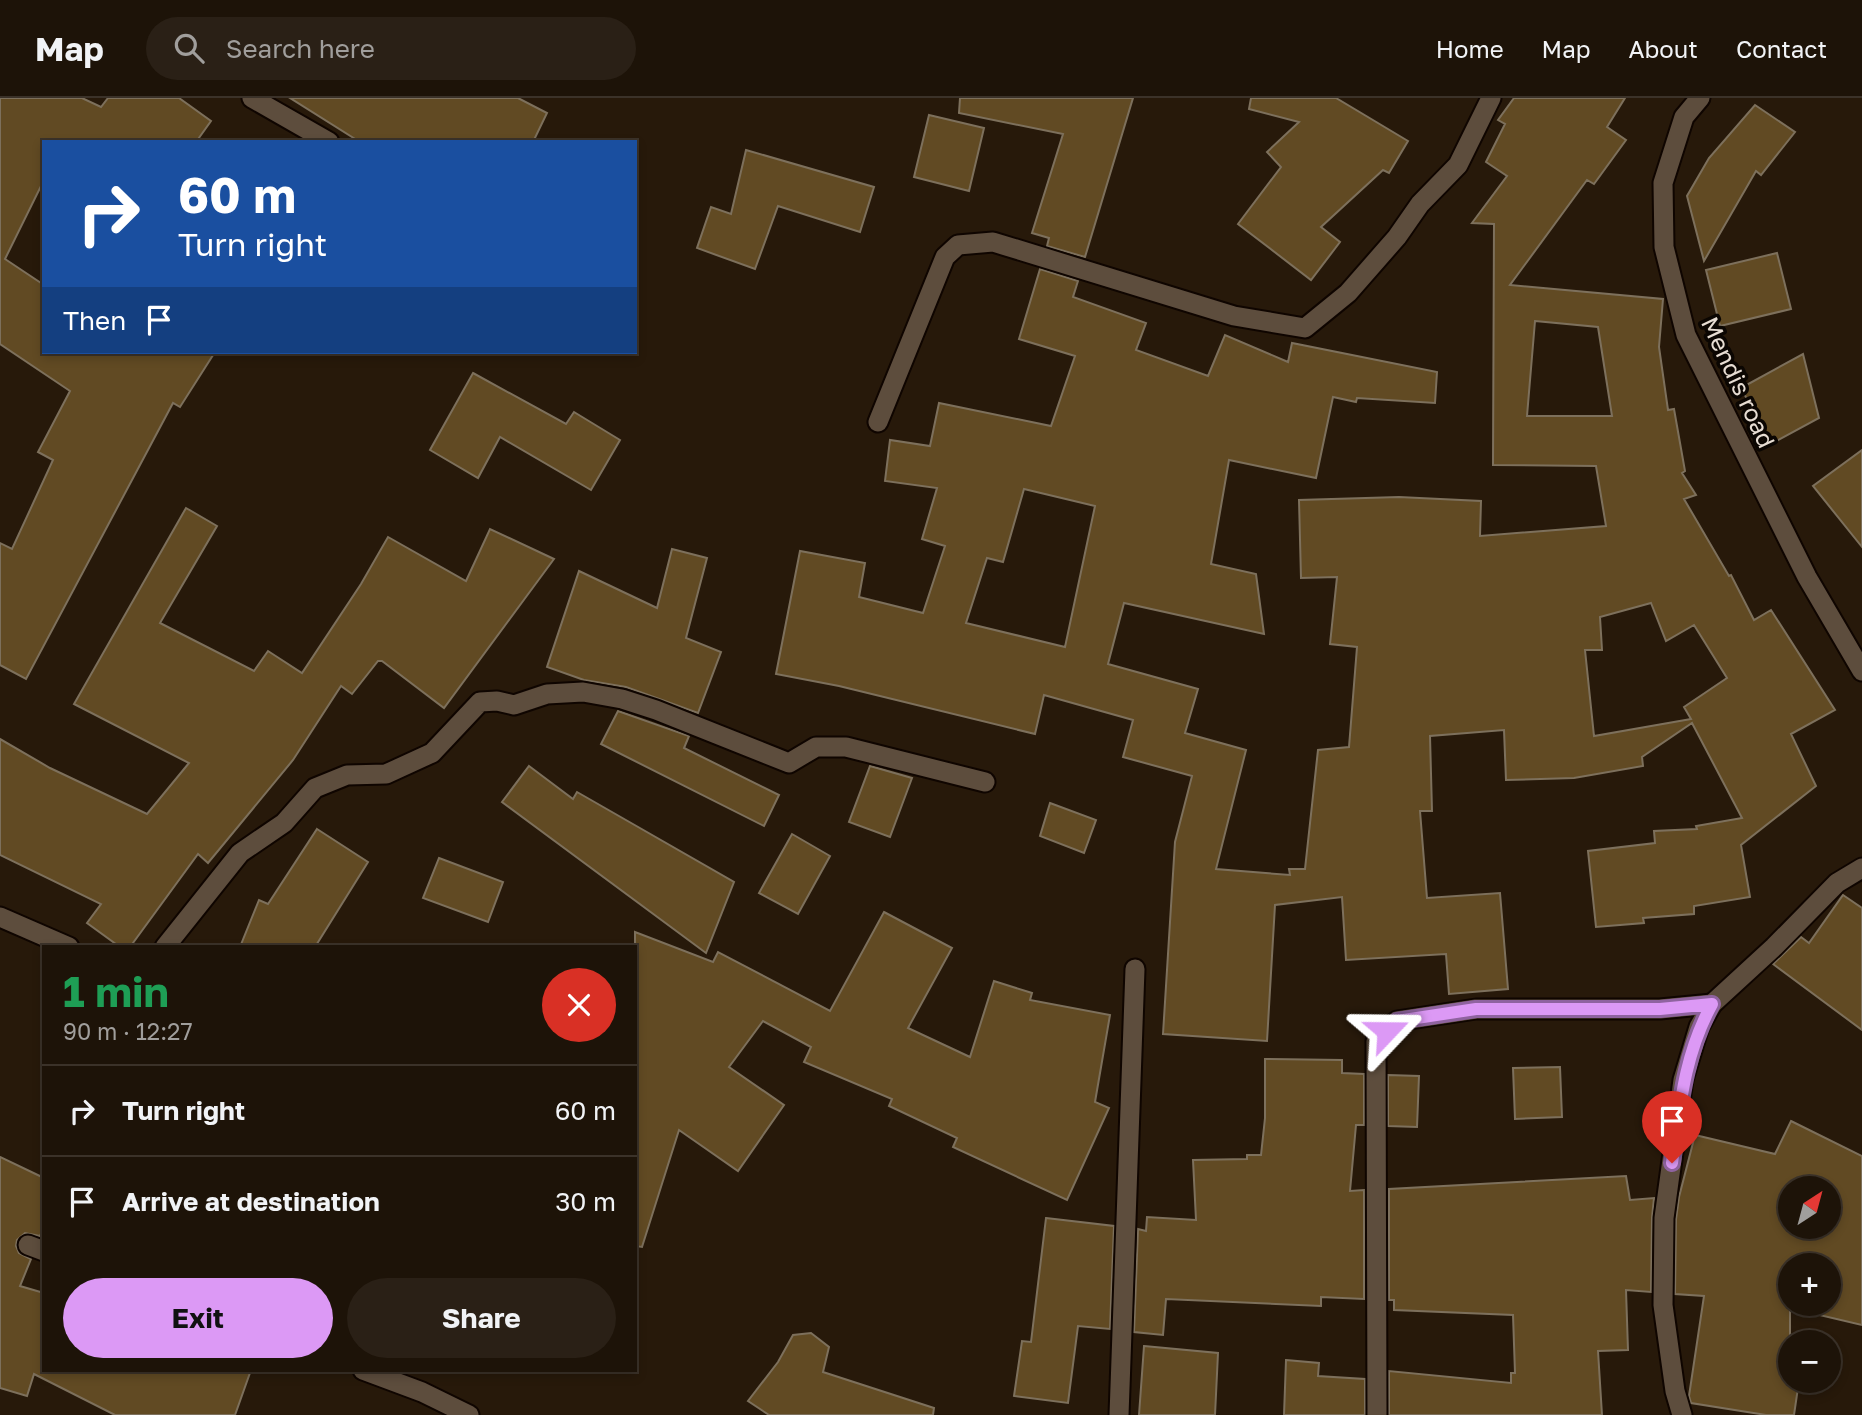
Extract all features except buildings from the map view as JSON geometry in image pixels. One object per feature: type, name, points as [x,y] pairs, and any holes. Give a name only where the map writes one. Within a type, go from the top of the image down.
[{"type":"street","points":[[252,98],[326,140]]},
{"type":"street","points":[[878,422],[945,257],[958,245],[993,242],[1234,316],[1305,328],[1348,293],[1397,237],[1420,204],[1458,166],[1490,98]]},
{"type":"street","name":"Mendis road","points":[[1700,98],[1684,117],[1662,183],[1664,247],[1686,335],[1807,578],[1862,671]]},
{"type":"street","points":[[167,945],[240,853],[284,823],[315,788],[347,775],[386,774],[432,753],[480,702],[497,701],[514,705],[547,694],[583,692],[622,699],[656,710],[789,763],[816,747],[846,747],[985,782]]},
{"type":"street","points":[[1682,1415],[1675,1391],[1663,1305],[1664,1218],[1683,1080],[1699,1027],[1712,1004],[1837,884],[1862,868]]},
{"type":"street","points":[[0,917],[64,945]]},
{"type":"street","points":[[1119,1415],[1135,969]]},
{"type":"street","points":[[1377,1415],[1376,1041],[1397,1021],[1476,1009],[1660,1009],[1712,1004]]},
{"type":"street","points":[[368,1372],[422,1392],[469,1415]]},
{"type":"route","points":[[1387,1031],[1397,1021],[1476,1009],[1660,1009],[1712,1004],[1699,1027],[1683,1080],[1672,1163]]}]
